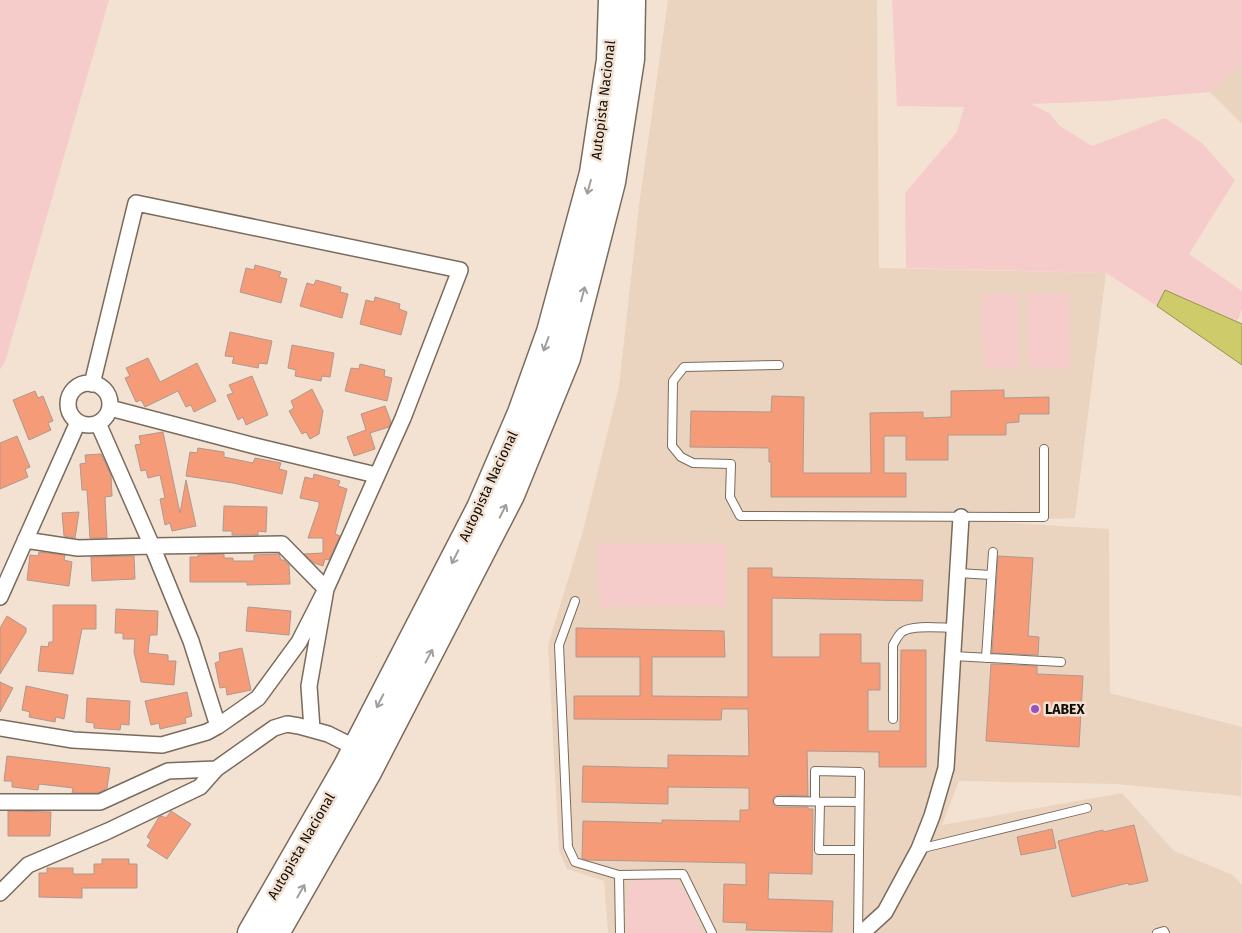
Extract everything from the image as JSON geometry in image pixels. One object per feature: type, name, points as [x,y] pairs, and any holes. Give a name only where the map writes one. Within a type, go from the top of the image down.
[{"type":"highway","name":"Autopista Nacional","points":[[251,933],[356,748],[480,508],[521,413],[550,332],[593,173],[610,60],[612,0]]},
{"type":"highway","name":"Autopista Nacional","points":[[276,933],[368,772],[511,494],[567,358],[612,182],[631,59],[632,0]]},
{"type":"street","points":[[0,728],[73,740],[162,744],[206,732],[218,726],[258,698],[299,642],[326,589],[403,418],[460,270],[136,203],[92,384]]},
{"type":"street","points":[[92,384],[104,390],[110,401],[110,408],[108,414],[98,423],[85,425],[78,422],[69,411],[70,397],[78,386],[92,384]]},
{"type":"street","points":[[110,408],[376,475]]},
{"type":"street","points":[[0,597],[78,422]]},
{"type":"street","points":[[98,423],[192,641],[218,726]]},
{"type":"street","points":[[862,933],[885,912],[919,849],[932,816],[946,768],[961,517]]},
{"type":"street","points":[[25,540],[78,548],[282,544],[326,589]]},
{"type":"street","points":[[312,729],[309,686],[326,589]]},
{"type":"street","points":[[0,893],[28,865],[108,831],[200,788],[216,769],[274,728],[287,724],[312,729],[328,734],[356,748]]},
{"type":"street","points":[[0,802],[100,802],[168,771],[216,769]]},
{"type":"lane","points":[[779,365],[684,367],[674,382],[672,446],[681,457],[693,463],[731,464],[730,497],[740,516],[1044,517],[1044,449]]},
{"type":"lane","points":[[986,658],[993,552]]},
{"type":"lane","points":[[958,573],[991,575]]},
{"type":"lane","points":[[574,601],[559,645],[568,847],[575,862],[619,875],[683,874],[712,933]]},
{"type":"lane","points":[[893,719],[893,645],[898,636],[904,630],[915,627],[954,628]]},
{"type":"lane","points":[[953,656],[1061,662]]},
{"type":"lane","points":[[858,933],[860,772],[815,771],[819,850],[859,850]]},
{"type":"lane","points":[[778,801],[860,802]]},
{"type":"lane","points":[[919,849],[1087,808]]},
{"type":"lane","points":[[619,875],[620,933]]},
{"type":"lane","points":[[1157,933],[1164,931],[1165,933]]},
{"type":"shaded area","points":[[0,0],[109,0],[5,362],[0,370]]},
{"type":"shaded area","points":[[668,0],[877,0],[879,268],[1106,273],[1075,518],[982,521],[1109,529],[1110,693],[1242,727],[1241,796],[1116,784],[959,781],[942,825],[1122,793],[1174,851],[1233,875],[1242,885],[1242,933],[608,933],[604,881],[567,869],[559,851],[548,645],[582,534],[619,386],[639,205]]},
{"type":"shaded area","points":[[892,0],[1242,0],[1242,61],[1210,92],[1105,101],[1031,104],[1049,113],[1060,126],[1092,146],[1165,118],[1202,143],[1235,180],[1189,254],[1242,291],[1242,310],[1237,321],[1165,290],[1157,306],[1106,273],[906,268],[905,193],[957,132],[964,107],[897,106]]},
{"type":"shaded area","points":[[1242,61],[1242,124],[1210,92]]},
{"type":"shaded area","points":[[1165,290],[1242,324],[1242,365],[1157,306]]},
{"type":"shaded area","points":[[1018,293],[1019,367],[983,367],[982,294]]},
{"type":"shaded area","points":[[1027,294],[1069,294],[1070,367],[1028,367]]},
{"type":"shaded area","points":[[725,543],[726,606],[599,607],[598,544]]},
{"type":"shaded area","points":[[641,879],[669,879],[678,883],[684,889],[702,933],[626,933],[629,887],[633,881]]},
{"type":"building","points":[[255,265],[281,272],[279,277],[287,279],[281,303],[240,292],[246,268],[254,270]]},
{"type":"building","points":[[316,280],[341,287],[340,292],[348,294],[342,318],[300,306],[307,283],[314,285]]},
{"type":"building","points":[[375,297],[400,304],[399,309],[407,312],[401,335],[360,324],[366,300],[374,302]]},
{"type":"building","points":[[230,332],[272,341],[267,364],[259,363],[258,368],[232,363],[234,357],[225,356]]},
{"type":"building","points":[[292,345],[334,353],[330,377],[322,376],[321,381],[295,376],[296,370],[288,368]]},
{"type":"building","points":[[148,358],[160,382],[197,363],[216,401],[194,412],[191,405],[186,407],[178,391],[145,407],[141,400],[136,402],[125,378],[130,376],[126,368]]},
{"type":"building","points":[[360,364],[385,370],[384,376],[392,378],[387,401],[345,391],[351,368],[359,369]]},
{"type":"building","points":[[252,376],[268,415],[246,425],[243,417],[238,420],[227,395],[233,393],[229,385]]},
{"type":"building","points":[[312,389],[323,411],[319,434],[310,439],[306,432],[302,434],[289,411],[294,408],[291,401]]},
{"type":"building","points":[[1004,390],[1004,398],[1049,397],[1049,414],[1019,414],[1019,422],[1006,423],[1006,435],[948,435],[948,460],[906,460],[906,436],[884,436],[884,473],[906,473],[906,497],[771,497],[769,448],[690,447],[691,411],[771,412],[772,396],[804,397],[803,473],[871,473],[870,413],[923,412],[923,418],[951,417],[951,391]]},
{"type":"building","points":[[35,391],[38,398],[43,396],[53,421],[48,423],[51,430],[29,440],[13,400]]},
{"type":"building","points":[[385,406],[391,422],[389,427],[370,433],[375,449],[354,456],[347,437],[366,430],[361,414]]},
{"type":"building","points":[[163,432],[180,513],[186,480],[196,526],[172,531],[170,523],[165,525],[160,499],[165,498],[160,475],[148,478],[146,470],[141,471],[135,445],[141,444],[139,436]]},
{"type":"building","points":[[17,436],[30,467],[25,469],[28,477],[0,489],[0,443]]},
{"type":"building","points":[[198,448],[224,452],[224,457],[253,463],[255,458],[281,463],[279,469],[287,471],[282,494],[233,483],[186,476],[190,452],[197,453]]},
{"type":"building","points":[[101,454],[111,475],[112,496],[105,497],[107,538],[90,538],[87,490],[82,490],[80,464],[86,463],[85,455]]},
{"type":"building","points":[[314,474],[340,481],[338,486],[347,489],[335,534],[340,536],[329,560],[325,559],[323,566],[314,563],[304,554],[323,553],[323,538],[308,538],[319,502],[300,498],[305,477],[313,479]]},
{"type":"building","points":[[224,506],[267,507],[266,532],[258,531],[258,535],[232,535],[232,531],[223,531]]},
{"type":"building","points":[[79,512],[75,538],[64,536],[62,513]]},
{"type":"building","points":[[39,552],[65,555],[64,560],[72,562],[69,586],[27,580],[30,555],[38,556]]},
{"type":"building","points":[[224,554],[224,558],[233,558],[233,561],[254,561],[254,555],[279,554],[281,560],[284,560],[289,565],[290,584],[247,585],[247,582],[190,582],[190,557]]},
{"type":"building","points":[[134,556],[135,579],[92,581],[91,557]]},
{"type":"building","points":[[998,556],[1033,558],[1028,636],[1039,637],[1038,655],[992,653]]},
{"type":"building","points":[[748,568],[772,568],[772,577],[923,580],[922,601],[772,598],[772,657],[820,657],[820,634],[861,634],[861,663],[880,663],[880,690],[868,690],[868,731],[900,731],[901,650],[926,650],[926,767],[879,767],[879,752],[807,751],[808,796],[778,795],[773,799],[773,804],[777,807],[808,807],[808,809],[813,809],[812,874],[769,873],[768,899],[833,901],[832,932],[746,930],[747,923],[723,922],[724,884],[746,885],[746,863],[587,860],[582,858],[583,821],[662,823],[662,820],[740,821],[740,810],[749,810],[749,788],[668,787],[668,804],[582,802],[583,766],[668,768],[668,755],[749,756],[748,709],[722,709],[721,720],[574,719],[574,696],[640,696],[640,657],[576,657],[576,628],[724,631],[725,657],[652,657],[652,696],[748,697]]},
{"type":"building","points":[[53,605],[96,605],[96,629],[82,629],[73,674],[38,671],[41,646],[48,647],[49,642],[53,642]]},
{"type":"building","points":[[248,607],[291,611],[289,635],[246,631]]},
{"type":"building","points":[[116,609],[158,611],[157,635],[150,635],[148,653],[168,655],[168,661],[176,661],[174,685],[141,682],[134,652],[135,639],[123,639],[123,633],[115,633]]},
{"type":"building","points":[[7,616],[26,628],[26,632],[0,674],[0,628]]},
{"type":"building","points":[[242,648],[251,690],[227,695],[226,687],[220,688],[215,663],[220,661],[219,653]]},
{"type":"building","name":"LABEX","points":[[991,664],[1037,666],[1037,674],[1083,676],[1079,747],[986,741]]},
{"type":"building","points":[[0,682],[13,688],[0,712]]},
{"type":"building","points":[[26,686],[68,695],[64,719],[56,717],[55,722],[29,717],[30,712],[22,710]]},
{"type":"building","points":[[187,692],[192,716],[185,718],[186,723],[160,729],[159,723],[151,725],[145,701]]},
{"type":"building","points":[[87,698],[130,701],[129,725],[121,724],[120,730],[94,728],[94,723],[86,722]]},
{"type":"building","points":[[7,756],[110,768],[107,788],[98,793],[72,793],[73,788],[39,784],[38,790],[12,787],[12,781],[4,781]]},
{"type":"building","points":[[8,811],[51,812],[50,836],[8,836]]},
{"type":"building","points":[[171,811],[191,824],[167,859],[147,846],[151,840],[147,837],[159,817],[166,818]]},
{"type":"building","points":[[1134,825],[1148,881],[1129,885],[1128,883],[1072,897],[1058,841]]},
{"type":"building","points":[[1052,829],[1056,848],[1021,855],[1017,837]]},
{"type":"building","points":[[102,859],[129,859],[129,864],[137,864],[137,888],[82,888],[82,898],[39,897],[39,873],[47,873],[47,868],[73,868],[73,874],[94,874],[94,864],[102,864]]},
{"type":"place","name":"LABEX","points":[[1035,709]]}]
